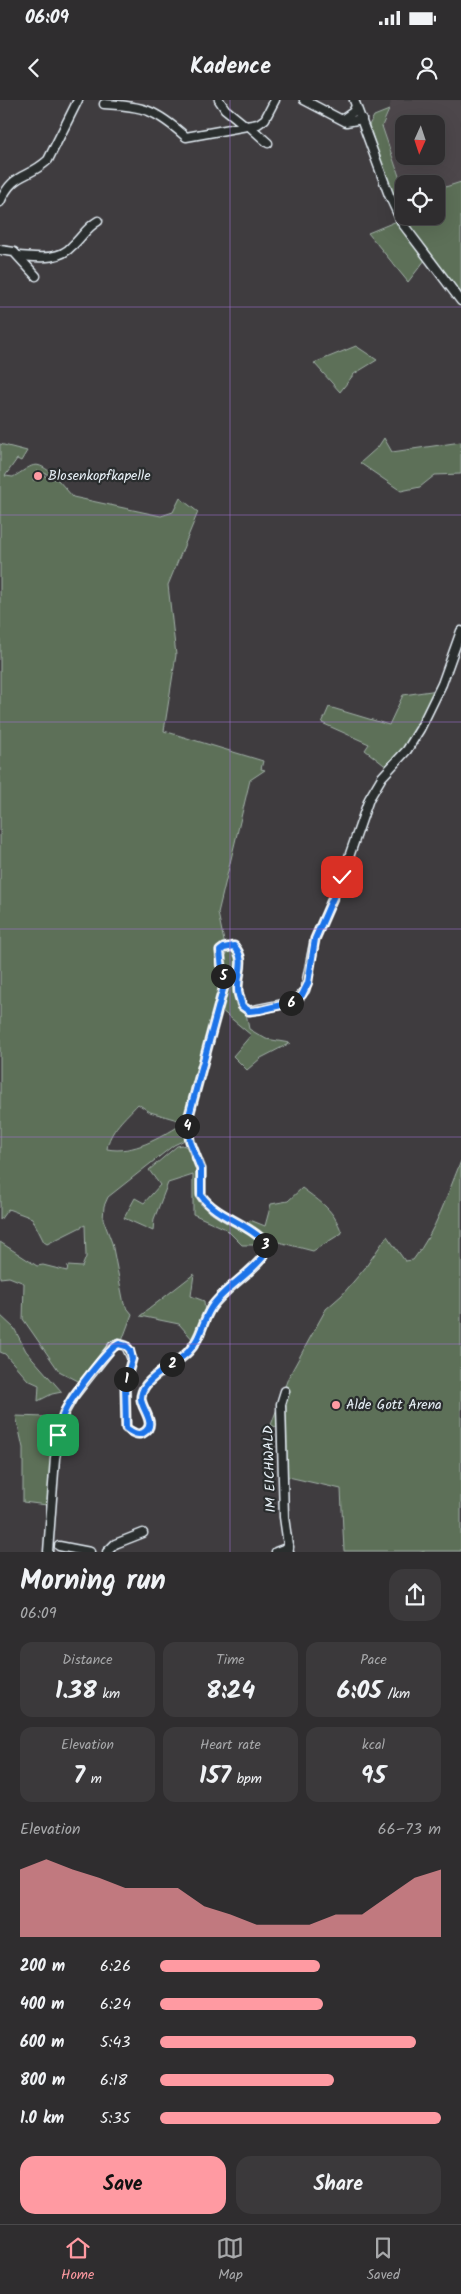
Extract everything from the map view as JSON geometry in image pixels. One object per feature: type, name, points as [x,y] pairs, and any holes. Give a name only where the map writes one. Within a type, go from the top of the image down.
[{"type":"street","points":[[0,202],[11,183],[18,177],[40,167],[48,160],[78,100]]},
{"type":"street","points":[[220,100],[225,109],[268,143]]},
{"type":"street","points":[[104,104],[125,105],[157,112],[186,136],[258,124],[264,119],[274,100]]},
{"type":"street","points":[[304,100],[346,122],[362,119]]},
{"type":"street","points":[[343,119],[353,112],[355,103]]},
{"type":"street","points":[[355,103],[394,208],[410,236],[461,301]]},
{"type":"street","points":[[19,256],[43,257],[64,253],[72,247],[87,227],[98,221]]},
{"type":"street","points":[[0,250],[14,252],[36,276]]},
{"type":"street","points":[[48,1552],[51,1493],[58,1435],[64,1413],[84,1382],[114,1346],[119,1344],[126,1346],[132,1359],[125,1383],[126,1428],[134,1434],[142,1434],[150,1425],[141,1401],[141,1394],[146,1385],[188,1353],[199,1339],[211,1308],[263,1257],[264,1241],[258,1234],[214,1209],[201,1195],[201,1169],[190,1141],[187,1123],[224,986],[220,951],[234,946],[240,952],[242,962],[238,991],[242,1006],[249,1011],[288,1004],[302,995],[308,983],[315,939],[342,877],[369,799],[382,776],[407,750],[420,730],[442,684],[461,631]]},
{"type":"street","name":"IM EICHWALD","points":[[276,1552],[289,1549],[284,1517],[281,1404],[285,1391]]},
{"type":"street","points":[[107,1552],[115,1544],[143,1533]]},
{"type":"street","points":[[48,1542],[58,1549],[90,1552]]},
{"type":"shaded area","points":[[391,100],[461,100],[461,182],[445,187],[445,175],[399,175],[395,165],[445,165],[445,115],[395,115],[395,164],[382,126],[388,115]]},
{"type":"green space","points":[[389,110],[382,126],[399,175],[395,175],[395,203],[369,125],[374,116]]},
{"type":"green space","points":[[461,182],[461,297],[422,247],[406,225],[445,225],[445,187]]},
{"type":"green space","points":[[395,222],[395,225],[400,225],[425,260],[408,282],[368,233]]},
{"type":"green space","points":[[356,346],[377,360],[354,374],[340,392],[314,363]]},
{"type":"green space","points":[[384,438],[392,452],[461,442],[461,474],[435,475],[420,487],[401,491],[360,463],[378,447]]},
{"type":"green space","points":[[0,444],[27,451],[21,461],[17,459],[5,476],[13,477],[34,465],[38,465],[56,477],[37,471],[33,480],[40,480],[42,475],[58,480],[73,497],[161,516],[173,512],[180,498],[198,512],[168,585],[176,655],[164,731],[263,761],[261,769],[265,770],[250,780],[218,913],[225,946],[219,952],[222,975],[219,996],[191,1088],[186,1114],[181,1121],[150,1112],[138,1104],[119,1125],[108,1142],[107,1149],[117,1150],[136,1147],[155,1140],[181,1125],[185,1128],[187,1139],[174,1145],[108,1197],[104,1206],[103,1219],[112,1243],[124,1304],[132,1314],[122,1341],[116,1341],[80,1382],[59,1371],[23,1319],[24,1283],[9,1277],[0,1278],[0,1242],[37,1266],[43,1265],[67,1271],[68,1266],[82,1267],[86,1257],[85,1225],[47,1244],[44,1242],[32,1218],[8,1209],[0,1220]]},
{"type":"green space","points":[[438,690],[417,732],[388,768],[365,750],[369,744],[322,723],[329,707],[389,725],[403,695]]},
{"type":"green space","points":[[232,950],[238,953],[242,1010],[246,1013],[249,1029],[266,1039],[290,1043],[261,1058],[247,1070],[233,1056],[251,1035],[221,1010],[227,984],[225,957]]},
{"type":"green space","points":[[177,1146],[188,1147],[195,1161],[196,1194],[198,1200],[208,1211],[257,1239],[261,1245],[242,1245],[226,1229],[193,1214],[193,1175],[168,1183],[154,1219],[153,1231],[124,1218],[135,1198],[144,1203],[160,1185],[149,1170]]},
{"type":"green space","points":[[461,1161],[461,1551],[344,1551],[341,1489],[284,1476],[283,1430],[271,1425],[288,1378],[326,1309],[342,1295],[365,1268],[387,1236],[405,1261],[413,1260],[435,1225]]},
{"type":"green space","points":[[302,1188],[331,1212],[342,1233],[313,1251],[267,1239],[260,1232],[247,1225],[250,1220],[265,1226],[271,1204],[288,1201]]},
{"type":"green space","points":[[194,1274],[191,1296],[204,1301],[205,1315],[194,1341],[179,1324],[140,1316]]},
{"type":"green space","points":[[0,1315],[14,1328],[26,1351],[62,1392],[52,1394],[38,1401],[39,1385],[28,1380],[5,1354],[0,1352]]},
{"type":"green space","points":[[16,1416],[45,1417],[50,1429],[57,1431],[47,1505],[23,1502],[23,1448]]},
{"type":"place","name":"Blosenkopfkapelle","points":[[38,476]]},
{"type":"place","name":"Alde Gott Arena","points":[[336,1405]]},
{"type":"route","points":[[58,1435],[64,1413],[73,1397],[108,1351],[119,1344],[126,1346],[130,1350],[132,1359],[125,1383],[126,1428],[134,1434],[142,1434],[147,1430],[150,1425],[149,1418],[141,1401],[141,1394],[146,1385],[188,1353],[199,1339],[211,1308],[263,1257],[264,1241],[258,1234],[214,1209],[206,1203],[201,1195],[201,1169],[187,1131],[193,1096],[224,986],[219,955],[220,951],[224,948],[234,946],[240,952],[242,962],[238,991],[242,1006],[249,1011],[294,1002],[302,995],[308,983],[308,972],[315,939],[342,877]]}]
